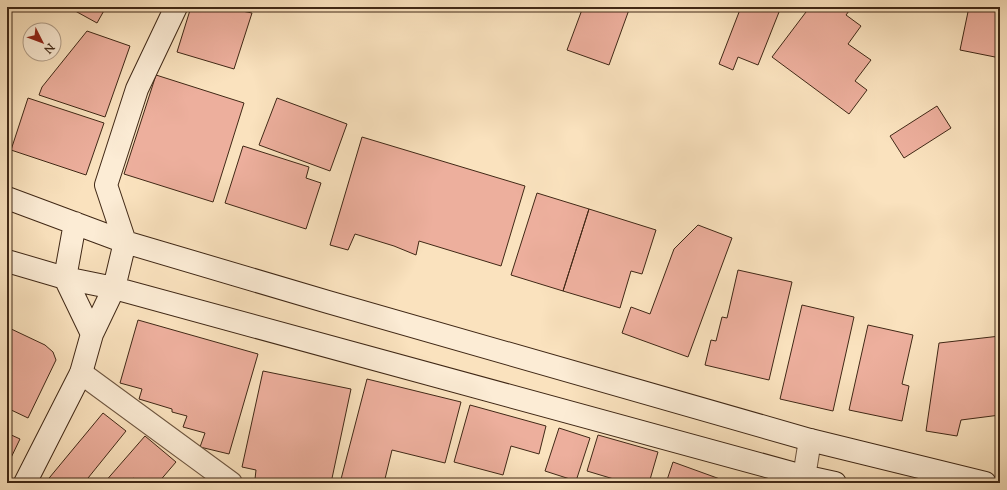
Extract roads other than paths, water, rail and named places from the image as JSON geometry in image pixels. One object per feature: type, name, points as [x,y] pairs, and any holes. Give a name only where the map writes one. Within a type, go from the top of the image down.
[{"type":"main road","points":[[25,483],[82,373],[92,334],[114,288],[125,242],[106,185],[137,89],[176,7]]},
{"type":"main road","points":[[7,198],[125,242],[328,302],[810,440],[985,483]]},
{"type":"main road","points":[[75,223],[66,278],[92,334]]},
{"type":"main road","points":[[7,261],[66,278],[114,288],[803,480],[835,483]]},
{"type":"main road","points":[[82,373],[232,483]]},
{"type":"main road","points":[[803,480],[810,440]]}]
